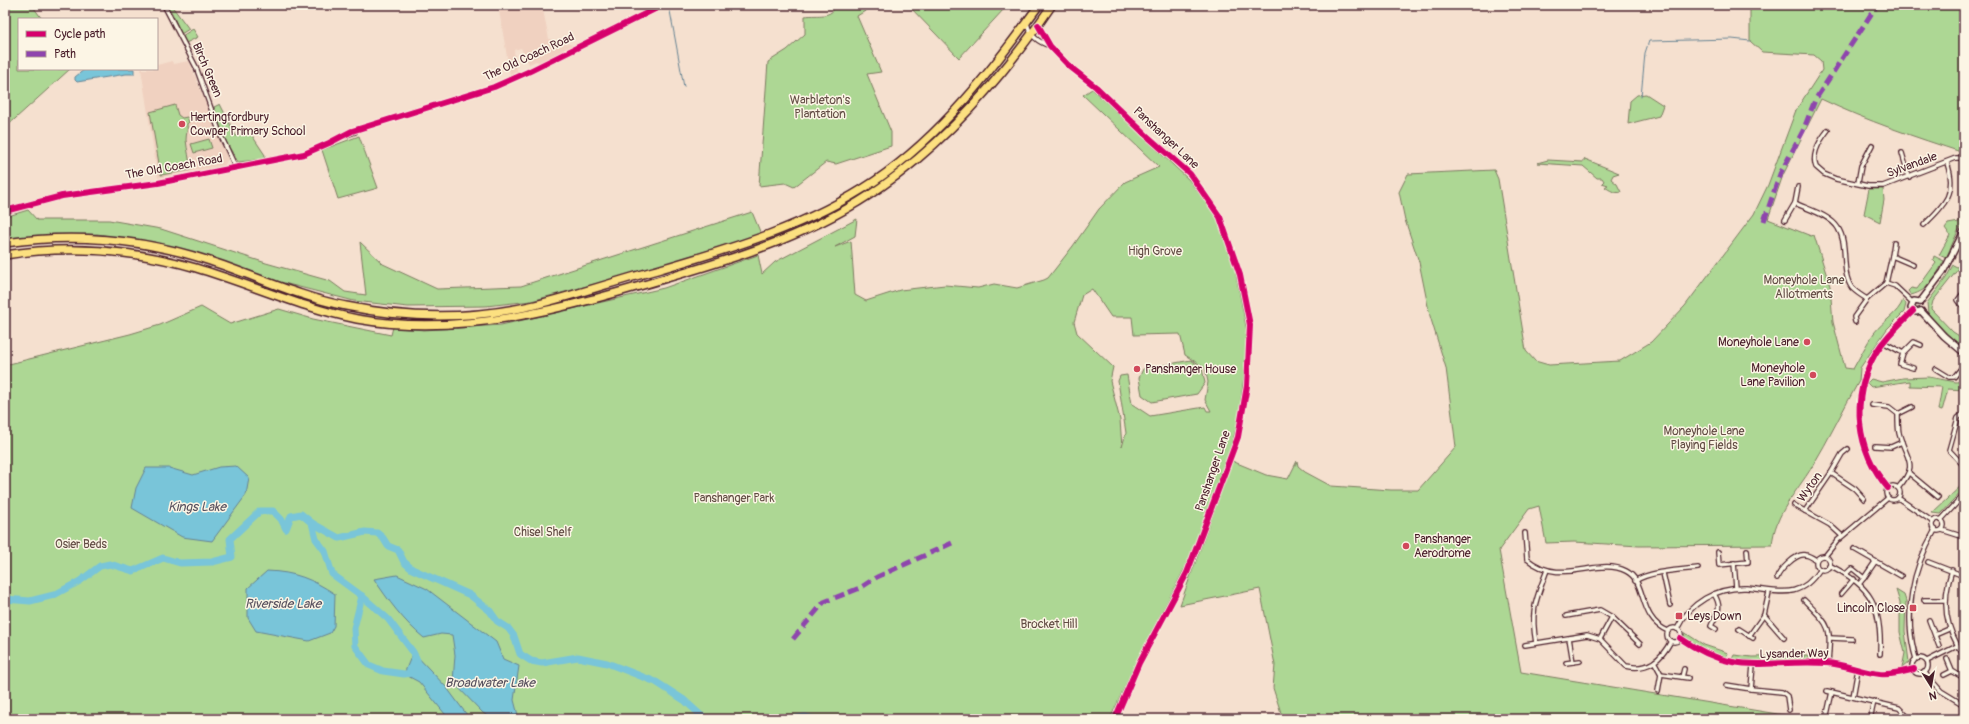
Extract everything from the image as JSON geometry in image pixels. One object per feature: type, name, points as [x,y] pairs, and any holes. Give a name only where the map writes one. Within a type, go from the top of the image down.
[{"type":"highway","points":[[5,243],[70,238],[113,240],[156,246],[209,260],[297,293],[323,301],[364,310],[396,314],[474,314],[534,305],[748,243],[784,230],[835,206],[876,180],[919,146],[977,87],[1039,5]]},
{"type":"highway","points":[[5,255],[74,250],[139,255],[199,269],[330,313],[391,324],[413,326],[447,325],[523,316],[630,289],[752,252],[789,238],[840,213],[883,186],[921,156],[960,120],[1008,68],[1052,5]]},
{"type":"street","name":"Birch Green","points":[[164,5],[196,67],[221,136],[236,168]]},
{"type":"street","name":"The Old Coach Road","points":[[5,211],[62,196],[158,182],[296,156],[355,132],[494,87],[530,71],[663,5]]},
{"type":"street","points":[[1027,22],[1032,34]]},
{"type":"street","name":"Panshanger Lane","points":[[1038,25],[1050,46],[1069,66],[1096,87],[1146,135],[1190,174],[1220,217],[1240,275],[1250,325],[1247,386],[1238,437],[1186,573],[1139,663],[1115,719]]},
{"type":"street","name":"Panshanger Lane","points":[[1032,34],[1036,39],[1050,46]]},
{"type":"street","name":"Sylvandale","points":[[1828,130],[1819,141],[1814,159],[1816,167],[1824,174],[1836,179],[1868,186],[1883,186],[1956,158],[1964,158]]},
{"type":"street","points":[[1858,183],[1860,166],[1872,145]]},
{"type":"street","points":[[1902,153],[1909,177]]},
{"type":"street","points":[[1924,225],[1944,206],[1951,188],[1952,179],[1946,163]]},
{"type":"street","points":[[1784,220],[1795,203],[1798,187]]},
{"type":"street","points":[[1795,203],[1826,218],[1837,227],[1843,243],[1848,278],[1852,287],[1867,299]]},
{"type":"street","points":[[1920,302],[1943,272],[1964,231]]},
{"type":"street","points":[[1855,322],[1854,317],[1867,299],[1886,283],[1894,243]]},
{"type":"street","points":[[1892,256],[1912,265]]},
{"type":"street","points":[[1886,283],[1895,286],[1912,302],[1920,302]]},
{"type":"street","points":[[1961,304],[1958,300],[1964,292]]},
{"type":"street","points":[[1912,302],[1911,308],[1913,311]]},
{"type":"street","points":[[1920,302],[1923,307],[1921,311]]},
{"type":"street","points":[[1913,311],[1921,311]]},
{"type":"street","points":[[1888,488],[1872,467],[1869,460],[1862,438],[1860,404],[1865,378],[1875,355],[1883,342],[1913,311]]},
{"type":"street","points":[[1921,311],[1944,336],[1964,353]]},
{"type":"street","points":[[1883,342],[1903,353]]},
{"type":"street","points":[[1913,368],[1900,364],[1903,353],[1914,342],[1921,345]]},
{"type":"street","points":[[1936,368],[1949,377],[1954,377],[1964,365]]},
{"type":"street","points":[[1872,405],[1889,407],[1898,414],[1899,432],[1909,457],[1909,473],[1898,488]]},
{"type":"street","points":[[1898,414],[1912,407]]},
{"type":"street","points":[[1964,414],[1961,414],[1958,418],[1949,450],[1964,466]]},
{"type":"street","points":[[1875,446],[1891,447],[1902,442]]},
{"type":"street","name":"Wyton","points":[[1805,511],[1842,454],[1848,449]]},
{"type":"street","name":"Wyton","points":[[1831,473],[1854,489],[1864,500]]},
{"type":"street","points":[[1909,473],[1938,497]]},
{"type":"street","points":[[1888,488],[1892,486],[1898,488]]},
{"type":"street","points":[[1888,488],[1886,494],[1888,498]]},
{"type":"street","points":[[1898,488],[1900,494],[1898,498]]},
{"type":"street","points":[[1933,522],[1938,519],[1941,520],[1964,495]]},
{"type":"street","points":[[1888,498],[1892,500],[1898,498]]},
{"type":"street","points":[[1816,560],[1819,557],[1825,556],[1842,536],[1888,498]]},
{"type":"street","points":[[1898,498],[1933,522]]},
{"type":"street","name":"Wyton","points":[[1794,505],[1830,525],[1842,536]]},
{"type":"street","points":[[1941,520],[1944,524],[1942,530]]},
{"type":"street","points":[[1933,522],[1932,526],[1935,530]]},
{"type":"street","points":[[1935,530],[1942,530],[1964,537]]},
{"type":"street","points":[[1927,661],[1928,666],[1924,672],[1917,673],[1914,669],[1913,663],[1916,659],[1911,637],[1910,599],[1921,559],[1935,530]]},
{"type":"street","points":[[1525,533],[1527,559],[1536,567],[1547,570],[1569,572],[1611,567],[1627,571],[1635,581],[1651,619],[1660,628],[1668,631]]},
{"type":"street","points":[[1854,549],[1901,576]]},
{"type":"street","points":[[1718,552],[1719,565],[1748,562],[1747,550]]},
{"type":"street","points":[[1777,578],[1781,569],[1801,555],[1805,554],[1816,560]]},
{"type":"street","points":[[1820,569],[1826,569],[1829,565],[1830,561],[1825,556]]},
{"type":"street","points":[[1816,560],[1817,566],[1820,569]]},
{"type":"street","points":[[1860,583],[1876,562]]},
{"type":"street","points":[[1928,562],[1952,570],[1964,576]]},
{"type":"street","points":[[1734,563],[1736,588]]},
{"type":"street","points":[[1829,565],[1860,583],[1872,600],[1877,612],[1880,634],[1880,654]]},
{"type":"street","points":[[1635,581],[1640,577],[1698,568]]},
{"type":"street","points":[[1677,629],[1682,618],[1690,609],[1702,600],[1714,594],[1736,588],[1780,593],[1796,590],[1811,580],[1820,569]]},
{"type":"street","points":[[1846,574],[1850,569],[1853,569],[1864,578]]},
{"type":"street","points":[[1536,642],[1533,625],[1533,606],[1547,570]]},
{"type":"street","points":[[1952,570],[1946,588],[1949,629],[1957,646],[1964,656]]},
{"type":"street","points":[[1663,573],[1670,605]]},
{"type":"street","points":[[1841,594],[1854,579]]},
{"type":"street","points":[[1739,629],[1751,637],[1764,615],[1770,592]]},
{"type":"street","points":[[1714,594],[1719,602],[1719,608],[1711,626],[1716,629]]},
{"type":"street","points":[[1804,600],[1825,622],[1829,629],[1830,638],[1828,663]]},
{"type":"street","points":[[1924,600],[1946,600]]},
{"type":"street","points":[[1566,616],[1600,610],[1612,617],[1640,644]]},
{"type":"street","points":[[1764,615],[1784,638]]},
{"type":"street","points":[[1600,639],[1612,617]]},
{"type":"street","points":[[1929,620],[1939,646]]},
{"type":"street","points":[[1668,631],[1673,628],[1677,629]]},
{"type":"street","points":[[1668,631],[1667,637],[1671,641],[1675,642],[1680,638],[1680,634],[1677,629]]},
{"type":"street","points":[[1935,635],[1949,629]]},
{"type":"street","points":[[1525,645],[1536,642],[1587,635],[1600,639],[1626,666],[1642,667],[1655,663],[1665,653],[1671,641]]},
{"type":"street","points":[[1569,638],[1573,662]]},
{"type":"street","name":"Lysander Way","points":[[1680,638],[1697,651],[1714,658],[1734,663],[1753,665],[1828,663],[1880,674],[1894,674],[1914,669]]},
{"type":"street","points":[[1830,638],[1852,639]]},
{"type":"street","points":[[1927,661],[1957,646]]},
{"type":"street","points":[[1916,659],[1921,658],[1927,661]]},
{"type":"street","points":[[1947,659],[1952,671],[1964,678]]},
{"type":"street","points":[[1566,663],[1580,661]]},
{"type":"street","points":[[1655,663],[1661,674],[1658,691]]},
{"type":"street","points":[[1751,689],[1753,665]]},
{"type":"street","points":[[1682,677],[1684,669]]},
{"type":"street","points":[[1853,697],[1858,669]]},
{"type":"street","points":[[1944,675],[1952,671]]},
{"type":"street","points":[[1924,672],[1941,691],[1964,705]]},
{"type":"street","points":[[1661,674],[1688,678]]},
{"type":"street","points":[[1726,685],[1782,692],[1787,696],[1789,710]]},
{"type":"street","points":[[1826,719],[1830,692],[1899,708],[1910,719]]},
{"type":"street","points":[[1870,719],[1874,701]]},
{"type":"shaded area","points":[[498,5],[542,5],[549,39],[573,45],[540,63],[536,61],[529,64],[521,48],[514,50],[517,71],[510,74]]},
{"type":"shaded area","name":"Hertingfordbury Cowper Primary School","points":[[172,61],[173,64],[189,61],[228,159],[224,166],[158,178],[141,70],[158,70],[158,65]]},
{"type":"green space","points":[[5,5],[32,5],[41,18],[18,18],[18,70],[69,70],[5,128]]},
{"type":"green space","points":[[166,5],[171,5],[189,29],[181,34],[172,13]]},
{"type":"green space","name":"Warbleton's Plantation","points":[[837,5],[875,5],[857,16],[881,72],[867,74],[891,132],[891,146],[836,164],[826,162],[794,187],[785,183],[759,186],[768,62],[787,50],[805,34],[805,16],[827,14]]},
{"type":"green space","points":[[908,5],[999,5],[1004,9],[959,58]]},
{"type":"green space","points":[[1750,5],[1964,5],[1964,153],[1874,122],[1821,99],[1783,175],[1768,219],[1811,236],[1814,235],[1830,286],[1833,322],[1845,368],[1853,369],[1874,333],[1898,309],[1903,300],[1906,304],[1904,312],[1887,329],[1860,368],[1859,381],[1812,467],[1787,504],[1777,523],[1772,545],[1639,546],[1574,542],[1546,543],[1539,506],[1529,509],[1499,550],[1521,672],[1808,719],[1283,719],[1273,688],[1275,665],[1260,589],[1180,605],[1232,461],[1266,475],[1288,479],[1297,461],[1298,466],[1305,472],[1331,486],[1391,490],[1418,490],[1456,447],[1446,368],[1430,316],[1419,262],[1405,220],[1399,192],[1408,174],[1494,170],[1498,179],[1526,351],[1535,361],[1549,365],[1620,361],[1651,342],[1685,306],[1754,214],[1768,185],[1796,110],[1822,70],[1821,61],[1814,55],[1762,52],[1750,41]]},
{"type":"green space","points":[[193,29],[198,37],[186,43],[182,36]]},
{"type":"green space","name":"Panshanger Park","points":[[1092,89],[1189,180],[1217,217],[1229,243],[1247,332],[1246,359],[1239,416],[1233,440],[1219,481],[1186,566],[1138,658],[1110,719],[5,719],[5,365],[130,334],[160,325],[201,307],[230,324],[279,309],[313,319],[391,335],[393,327],[424,330],[501,325],[664,288],[758,255],[762,274],[775,262],[857,219],[855,236],[835,247],[851,241],[855,295],[866,301],[900,290],[945,285],[978,288],[994,284],[1017,288],[1048,278],[1099,209],[1125,182],[1159,167],[1083,95]],"holes":[[[1092,289],[1111,317],[1132,317],[1134,335],[1180,334],[1185,355],[1205,368],[1208,382],[1205,400],[1211,411],[1207,411],[1205,407],[1150,416],[1132,404],[1127,375],[1120,376],[1118,381],[1126,433],[1122,447],[1120,420],[1110,381],[1113,367],[1077,333],[1074,322],[1082,295]]]},
{"type":"green space","points":[[1646,94],[1663,105],[1659,116],[1628,124],[1630,101],[1637,95]]},
{"type":"green space","points":[[220,104],[236,136],[249,131],[265,155],[264,159],[238,162],[223,137],[214,107]]},
{"type":"green space","points":[[175,105],[178,115],[182,118],[187,117],[189,122],[187,124],[186,140],[190,170],[161,175],[150,112]]},
{"type":"green space","points":[[359,136],[378,188],[338,199],[322,150]]},
{"type":"green space","points":[[209,139],[212,148],[194,153],[191,144]]},
{"type":"green space","points":[[1585,159],[1619,173],[1613,175],[1611,179],[1617,184],[1621,192],[1615,192],[1605,187],[1608,185],[1602,183],[1604,181],[1602,178],[1597,178],[1583,166],[1537,163],[1548,160],[1583,162]]},
{"type":"green space","points":[[1869,189],[1883,189],[1884,200],[1880,222],[1864,214]]},
{"type":"green space","points":[[1964,208],[1964,223],[1958,231],[1946,258],[1939,255],[1950,235],[1945,228],[1948,224],[1959,222],[1962,215],[1959,213]]},
{"type":"green space","points":[[28,210],[37,220],[109,220],[161,229],[266,263],[330,281],[345,292],[366,295],[360,242],[383,264],[437,289],[521,286],[752,212],[761,234],[632,274],[531,301],[486,306],[408,307],[354,301],[268,279],[165,245],[97,234],[5,239],[5,217]]},
{"type":"green space","points":[[1934,256],[1944,261],[1938,272],[1923,290],[1911,295],[1908,291],[1911,288],[1917,289],[1936,263],[1933,260]]},
{"type":"green space","points":[[1953,265],[1959,268],[1933,301],[1931,309],[1953,332],[1964,339],[1964,349],[1931,319],[1928,313],[1927,303],[1946,278]]},
{"type":"green space","points":[[1191,360],[1202,368],[1205,383],[1197,394],[1152,402],[1142,395],[1139,378],[1143,369]]},
{"type":"green space","points":[[1929,377],[1956,382],[1964,381],[1964,390],[1948,389],[1942,411],[1938,410],[1942,387],[1910,386],[1910,381],[1871,387],[1867,383],[1871,379],[1882,382],[1903,378]]},
{"type":"green space","points":[[1964,483],[1964,489],[1941,514],[1932,513]]},
{"type":"green space","points":[[1896,590],[1904,595],[1906,601],[1905,631],[1909,662],[1902,668],[1905,653],[1900,632],[1900,603]]},
{"type":"green space","points":[[1684,632],[1704,645],[1728,653],[1726,657],[1704,651],[1685,638]]},
{"type":"green space","points":[[1734,655],[1752,657],[1808,656],[1811,660],[1777,662],[1732,659]]},
{"type":"water","points":[[84,70],[134,70],[134,74],[77,82],[75,77]]},
{"type":"water","name":"Kings Lake","points":[[236,466],[249,478],[246,495],[212,541],[182,537],[132,508],[136,488],[146,468],[169,468],[193,475],[219,467]]},
{"type":"water","name":"Riverside Lake","points":[[267,571],[303,577],[319,584],[335,594],[334,626],[330,633],[309,641],[256,631],[248,618],[248,588]]},
{"type":"water","name":"Broadwater Lake","points":[[397,575],[427,589],[496,642],[503,659],[519,666],[514,700],[519,719],[492,719],[483,713],[453,682],[455,655],[452,635],[441,634],[424,638],[397,610],[374,579]]},
{"type":"water","points":[[413,652],[447,688],[470,719],[449,719],[419,682],[404,674]]},
{"type":"waterway","points":[[670,11],[684,87]]},
{"type":"waterway","points":[[1641,97],[1645,53],[1649,41],[1732,39],[1750,41]]},
{"type":"waterway","points":[[5,599],[30,601],[54,595],[80,581],[100,566],[110,564],[133,571],[163,558],[180,563],[212,562],[232,557],[230,539],[260,511],[273,511],[281,519],[286,529],[291,516],[301,514],[312,523],[316,539],[325,551],[332,574],[362,596],[388,619],[413,652],[417,660]]},
{"type":"waterway","points":[[312,523],[339,538],[365,532],[377,533],[383,538],[388,546],[398,550],[404,562],[412,569],[470,595],[490,611],[497,621],[508,628],[514,636],[520,654],[531,661],[542,663],[578,657],[607,663],[656,682],[684,700],[705,719]]},
{"type":"waterway","points":[[362,596],[354,628],[355,646],[369,665],[383,671],[404,674],[413,673]]},
{"type":"waterway","points":[[792,719],[805,717],[814,719]]},
{"type":"marked path","points":[[1764,221],[1780,174],[1803,131],[1815,100],[1877,5]]},
{"type":"marked path","points":[[793,639],[824,602],[860,588],[877,577],[952,543]]},
{"type":"cycle path","points":[[5,211],[62,196],[158,183],[304,154],[352,131],[494,87],[530,71],[663,5]]},
{"type":"cycle path","points":[[1038,25],[1050,46],[1069,66],[1096,87],[1146,135],[1190,174],[1220,217],[1240,275],[1250,325],[1247,386],[1238,437],[1187,573],[1139,663],[1115,719]]},
{"type":"cycle path","points":[[1888,488],[1877,473],[1863,441],[1860,424],[1862,389],[1867,371],[1875,354],[1892,331],[1913,311]]},
{"type":"cycle path","points":[[1680,638],[1700,650],[1718,658],[1735,662],[1752,664],[1805,662],[1826,663],[1884,674],[1914,669]]},
{"type":"place","name":"Hertingfordbury Cowper Primary School","points":[[182,124]]},
{"type":"place","name":"Moneyhole Lane","points":[[1807,342]]},
{"type":"place","name":"Panshanger House","points":[[1137,369]]},
{"type":"place","name":"Moneyhole Lane Pavilion","points":[[1813,375]]},
{"type":"place","name":"Panshanger Aerodrome","points":[[1406,546]]},
{"type":"place","name":"Lincoln Close","points":[[1913,608]]},
{"type":"place","name":"Leys Down","points":[[1679,616]]},
{"type":"park label","name":"High Grove","points":[[1155,251]]},
{"type":"park label","name":"Moneyhole Lane Allotments","points":[[1804,287]]},
{"type":"park label","name":"Moneyhole Lane Playing Fields","points":[[1704,438]]},
{"type":"park label","name":"Chisel Shelf","points":[[543,532]]},
{"type":"park label","name":"Osier Beds","points":[[81,544]]},
{"type":"park label","name":"Brocket Hill","points":[[1049,624]]}]
